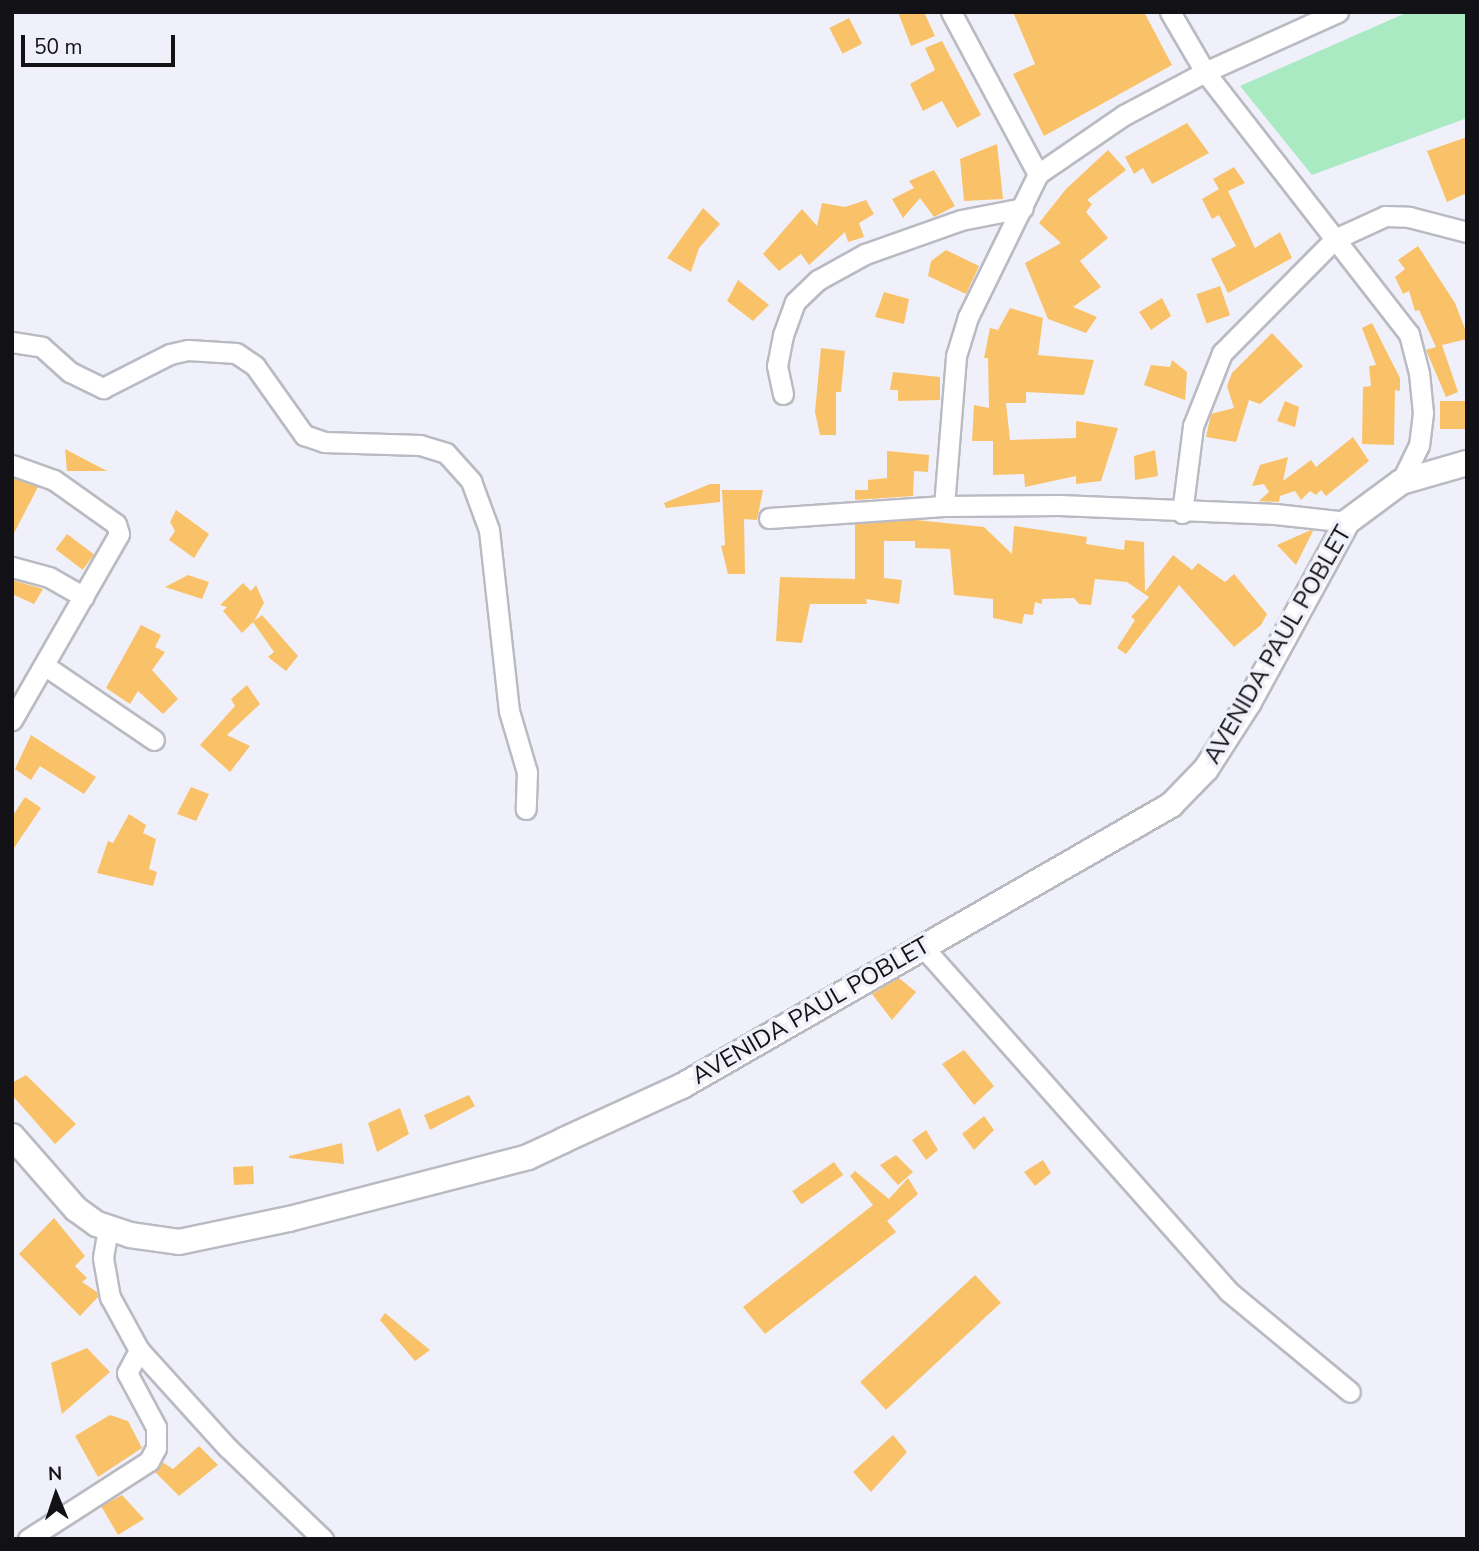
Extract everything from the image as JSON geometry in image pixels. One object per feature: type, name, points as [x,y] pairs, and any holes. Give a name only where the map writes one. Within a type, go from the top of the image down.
[{"type":"main road","name":"AVENIDA PAUL POBLET","points":[[12,1136],[76,1209],[108,1229],[153,1240],[199,1238],[527,1157],[682,1086],[1171,805],[1191,788],[1249,702],[1347,522],[1401,482],[1467,463]]},
{"type":"street","points":[[951,12],[1038,174]]},
{"type":"street","points":[[1170,12],[1205,72],[1409,334],[1419,373],[1423,413],[1419,445],[1401,482]]},
{"type":"street","points":[[944,506],[956,356],[968,317],[1038,174],[1124,114],[1205,72],[1338,12]]},
{"type":"street","points":[[783,394],[777,366],[783,335],[795,302],[818,280],[865,254],[961,220],[1023,208]]},
{"type":"street","points":[[1182,513],[1192,426],[1222,353],[1335,239],[1385,216],[1467,232]]},
{"type":"street","points":[[12,342],[42,346],[70,372],[103,388],[170,354],[188,350],[236,353],[255,366],[304,435],[324,442],[420,445],[446,453],[471,481],[489,530],[509,711],[527,772],[526,809]]},
{"type":"street","points":[[12,465],[54,480],[116,524],[119,534],[12,720]]},
{"type":"street","points":[[769,518],[944,506],[1059,505],[1182,513],[1275,514],[1347,522]]},
{"type":"street","points":[[12,567],[49,577],[83,597]]},
{"type":"street","points":[[44,665],[154,740]]},
{"type":"street","points":[[923,947],[1228,1291],[1350,1392]]},
{"type":"street","points":[[108,1229],[103,1258],[110,1297],[139,1350],[228,1448],[323,1539]]},
{"type":"street","points":[[28,1539],[149,1461],[156,1448],[156,1427],[127,1373],[139,1350]]},
{"type":"green space","points":[[1408,12],[1467,12],[1467,118],[1312,175],[1240,86]]},
{"type":"building","points":[[898,12],[924,12],[935,36],[911,46]]},
{"type":"building","points":[[1013,12],[1144,12],[1172,65],[1044,136],[1013,74],[1035,64]]},
{"type":"building","points":[[849,18],[862,44],[843,54],[829,28]]},
{"type":"building","points":[[942,41],[981,115],[957,128],[942,101],[923,111],[910,84],[935,70],[925,48]]},
{"type":"building","points":[[1187,123],[1209,153],[1152,184],[1143,168],[1134,174],[1125,157]]},
{"type":"building","points":[[1467,137],[1467,193],[1447,202],[1427,151]]},
{"type":"building","points":[[997,144],[1003,199],[964,201],[960,159]]},
{"type":"building","points":[[1108,150],[1126,170],[1087,200],[1092,204],[1086,212],[1108,238],[1080,261],[1101,287],[1073,307],[1097,317],[1086,333],[1048,319],[1025,263],[1061,243],[1039,223],[1066,189]]},
{"type":"building","points":[[1234,167],[1245,183],[1228,191],[1255,248],[1280,232],[1292,258],[1228,293],[1211,259],[1236,246],[1219,215],[1212,219],[1202,199],[1219,189],[1213,179]]},
{"type":"building","points":[[934,170],[955,206],[934,217],[920,198],[903,218],[892,199],[914,188],[909,181]]},
{"type":"building","points":[[866,200],[874,214],[859,223],[864,237],[848,242],[845,232],[809,265],[801,254],[779,271],[763,254],[802,209],[817,226],[822,203],[845,207]]},
{"type":"building","points":[[703,208],[720,224],[699,248],[691,272],[667,258]]},
{"type":"building","points":[[1418,246],[1455,303],[1467,334],[1467,339],[1442,345],[1458,392],[1446,397],[1426,350],[1436,347],[1419,310],[1415,311],[1409,291],[1403,294],[1395,277],[1405,269],[1398,260]]},
{"type":"building","points":[[946,250],[979,266],[966,294],[928,276],[931,261]]},
{"type":"building","points":[[738,280],[769,305],[753,321],[727,301]]},
{"type":"building","points":[[1220,286],[1230,315],[1206,323],[1196,294]]},
{"type":"building","points":[[884,292],[909,299],[904,324],[875,317]]},
{"type":"building","points":[[1162,298],[1171,316],[1151,330],[1139,312]]},
{"type":"building","points":[[1010,308],[1043,318],[1038,355],[1094,360],[1084,395],[1026,392],[1026,403],[1006,403],[1010,440],[1076,438],[1076,421],[1118,428],[1101,481],[1076,484],[1076,476],[1025,487],[1024,474],[993,475],[993,441],[972,441],[974,405],[989,408],[988,358],[984,358],[990,328],[998,330]]},
{"type":"building","points":[[1372,323],[1400,378],[1400,391],[1395,390],[1394,445],[1362,444],[1363,387],[1371,386],[1369,366],[1376,365],[1362,328]]},
{"type":"building","points":[[1272,333],[1303,366],[1260,404],[1249,400],[1236,442],[1206,437],[1211,414],[1234,408],[1227,386],[1232,373]]},
{"type":"building","points":[[821,348],[845,351],[841,392],[836,392],[836,435],[820,435],[815,412]]},
{"type":"building","points":[[1172,360],[1187,372],[1185,400],[1144,385],[1151,365],[1170,367]]},
{"type":"building","points":[[893,372],[940,377],[940,400],[898,401],[898,390],[890,390]]},
{"type":"building","points":[[1285,401],[1299,407],[1295,427],[1277,421]]},
{"type":"building","points":[[1440,401],[1467,401],[1467,429],[1440,429]]},
{"type":"building","points":[[1353,437],[1369,461],[1326,496],[1321,490],[1316,495],[1310,491],[1301,500],[1295,491],[1280,496],[1279,502],[1259,501],[1269,492],[1264,484],[1252,486],[1260,465],[1288,457],[1283,481],[1311,460],[1316,467]]},
{"type":"building","points":[[65,449],[107,471],[67,471]]},
{"type":"building","points":[[1155,450],[1158,476],[1135,480],[1134,456]]},
{"type":"building","points":[[887,451],[929,455],[928,472],[914,471],[913,496],[855,500],[855,490],[868,490],[868,480],[887,478]]},
{"type":"building","points":[[12,478],[38,487],[12,537]]},
{"type":"building","points":[[710,484],[720,484],[720,502],[666,508],[664,503]]},
{"type":"building","points":[[722,490],[763,490],[757,520],[744,519],[745,574],[728,574],[721,546],[725,545]]},
{"type":"building","points":[[176,510],[209,534],[194,558],[169,540],[175,531],[170,522]]},
{"type":"building","points":[[916,520],[984,527],[1012,554],[1014,526],[1087,537],[1086,544],[1124,550],[1125,540],[1144,542],[1145,592],[1173,555],[1192,570],[1198,563],[1225,582],[1234,574],[1267,614],[1261,625],[1234,647],[1179,585],[1126,654],[1117,648],[1135,620],[1131,617],[1149,597],[1127,582],[1095,579],[1091,605],[1079,604],[1074,598],[1042,599],[1042,604],[1035,602],[1033,615],[1024,614],[1022,624],[993,618],[993,599],[954,595],[950,549],[915,548],[915,541],[884,541],[884,578],[902,580],[899,604],[866,599],[867,604],[810,604],[802,643],[776,641],[780,577],[855,579],[855,524]]},
{"type":"building","points":[[1313,531],[1296,565],[1277,545]]},
{"type":"building","points":[[67,534],[94,554],[83,570],[56,549]]},
{"type":"building","points":[[188,575],[209,582],[202,599],[165,587]]},
{"type":"building","points":[[12,580],[43,589],[34,604],[12,594]]},
{"type":"building","points":[[243,583],[251,591],[256,585],[264,603],[254,621],[262,615],[298,656],[286,671],[268,657],[274,652],[253,622],[242,633],[223,611],[227,607],[220,605]]},
{"type":"building","points":[[141,625],[161,635],[155,647],[165,652],[152,670],[178,699],[163,714],[138,691],[130,704],[106,688]]},
{"type":"building","points":[[247,685],[260,704],[227,735],[250,746],[230,772],[200,745],[235,706],[231,699]]},
{"type":"building","points":[[31,735],[96,777],[84,794],[40,766],[31,780],[15,769]]},
{"type":"building","points":[[191,787],[209,794],[196,821],[177,814]]},
{"type":"building","points":[[25,797],[41,808],[12,851],[12,817]]},
{"type":"building","points":[[129,814],[146,825],[143,833],[156,839],[149,869],[157,872],[153,886],[97,873],[108,841],[113,843]]},
{"type":"building","points":[[899,978],[916,992],[892,1020],[872,994]]},
{"type":"building","points":[[964,1050],[994,1086],[974,1105],[942,1064]]},
{"type":"building","points":[[26,1075],[76,1124],[55,1144],[12,1095],[12,1083]]},
{"type":"building","points":[[469,1095],[475,1106],[430,1130],[424,1115]]},
{"type":"building","points":[[400,1108],[409,1134],[377,1152],[368,1123]]},
{"type":"building","points":[[984,1116],[994,1130],[974,1150],[962,1134]]},
{"type":"building","points":[[926,1130],[938,1150],[926,1160],[912,1140]]},
{"type":"building","points":[[342,1143],[344,1164],[289,1158],[289,1156]]},
{"type":"building","points":[[896,1155],[913,1172],[898,1185],[880,1165]]},
{"type":"building","points":[[1043,1160],[1051,1173],[1035,1186],[1024,1172]]},
{"type":"building","points":[[834,1162],[843,1175],[801,1204],[792,1191]]},
{"type":"building","points":[[253,1166],[254,1184],[234,1185],[233,1167]]},
{"type":"building","points":[[855,1171],[889,1199],[908,1178],[918,1194],[887,1221],[896,1232],[765,1334],[743,1307],[873,1205],[850,1176]]},
{"type":"building","points":[[54,1218],[85,1256],[75,1266],[87,1278],[82,1282],[97,1292],[98,1297],[80,1316],[19,1254]]},
{"type":"building","points":[[975,1275],[1001,1303],[886,1410],[860,1382]]},
{"type":"building","points":[[385,1313],[430,1350],[415,1361],[380,1320]]},
{"type":"building","points":[[87,1348],[110,1372],[62,1414],[51,1363]]},
{"type":"building","points":[[110,1415],[128,1421],[142,1448],[98,1477],[75,1436]]},
{"type":"building","points":[[893,1435],[907,1452],[871,1492],[853,1472]]},
{"type":"building","points":[[199,1446],[218,1465],[179,1496],[155,1472],[162,1462],[173,1469]]},
{"type":"building","points":[[122,1495],[144,1519],[118,1535],[101,1506]]}]
